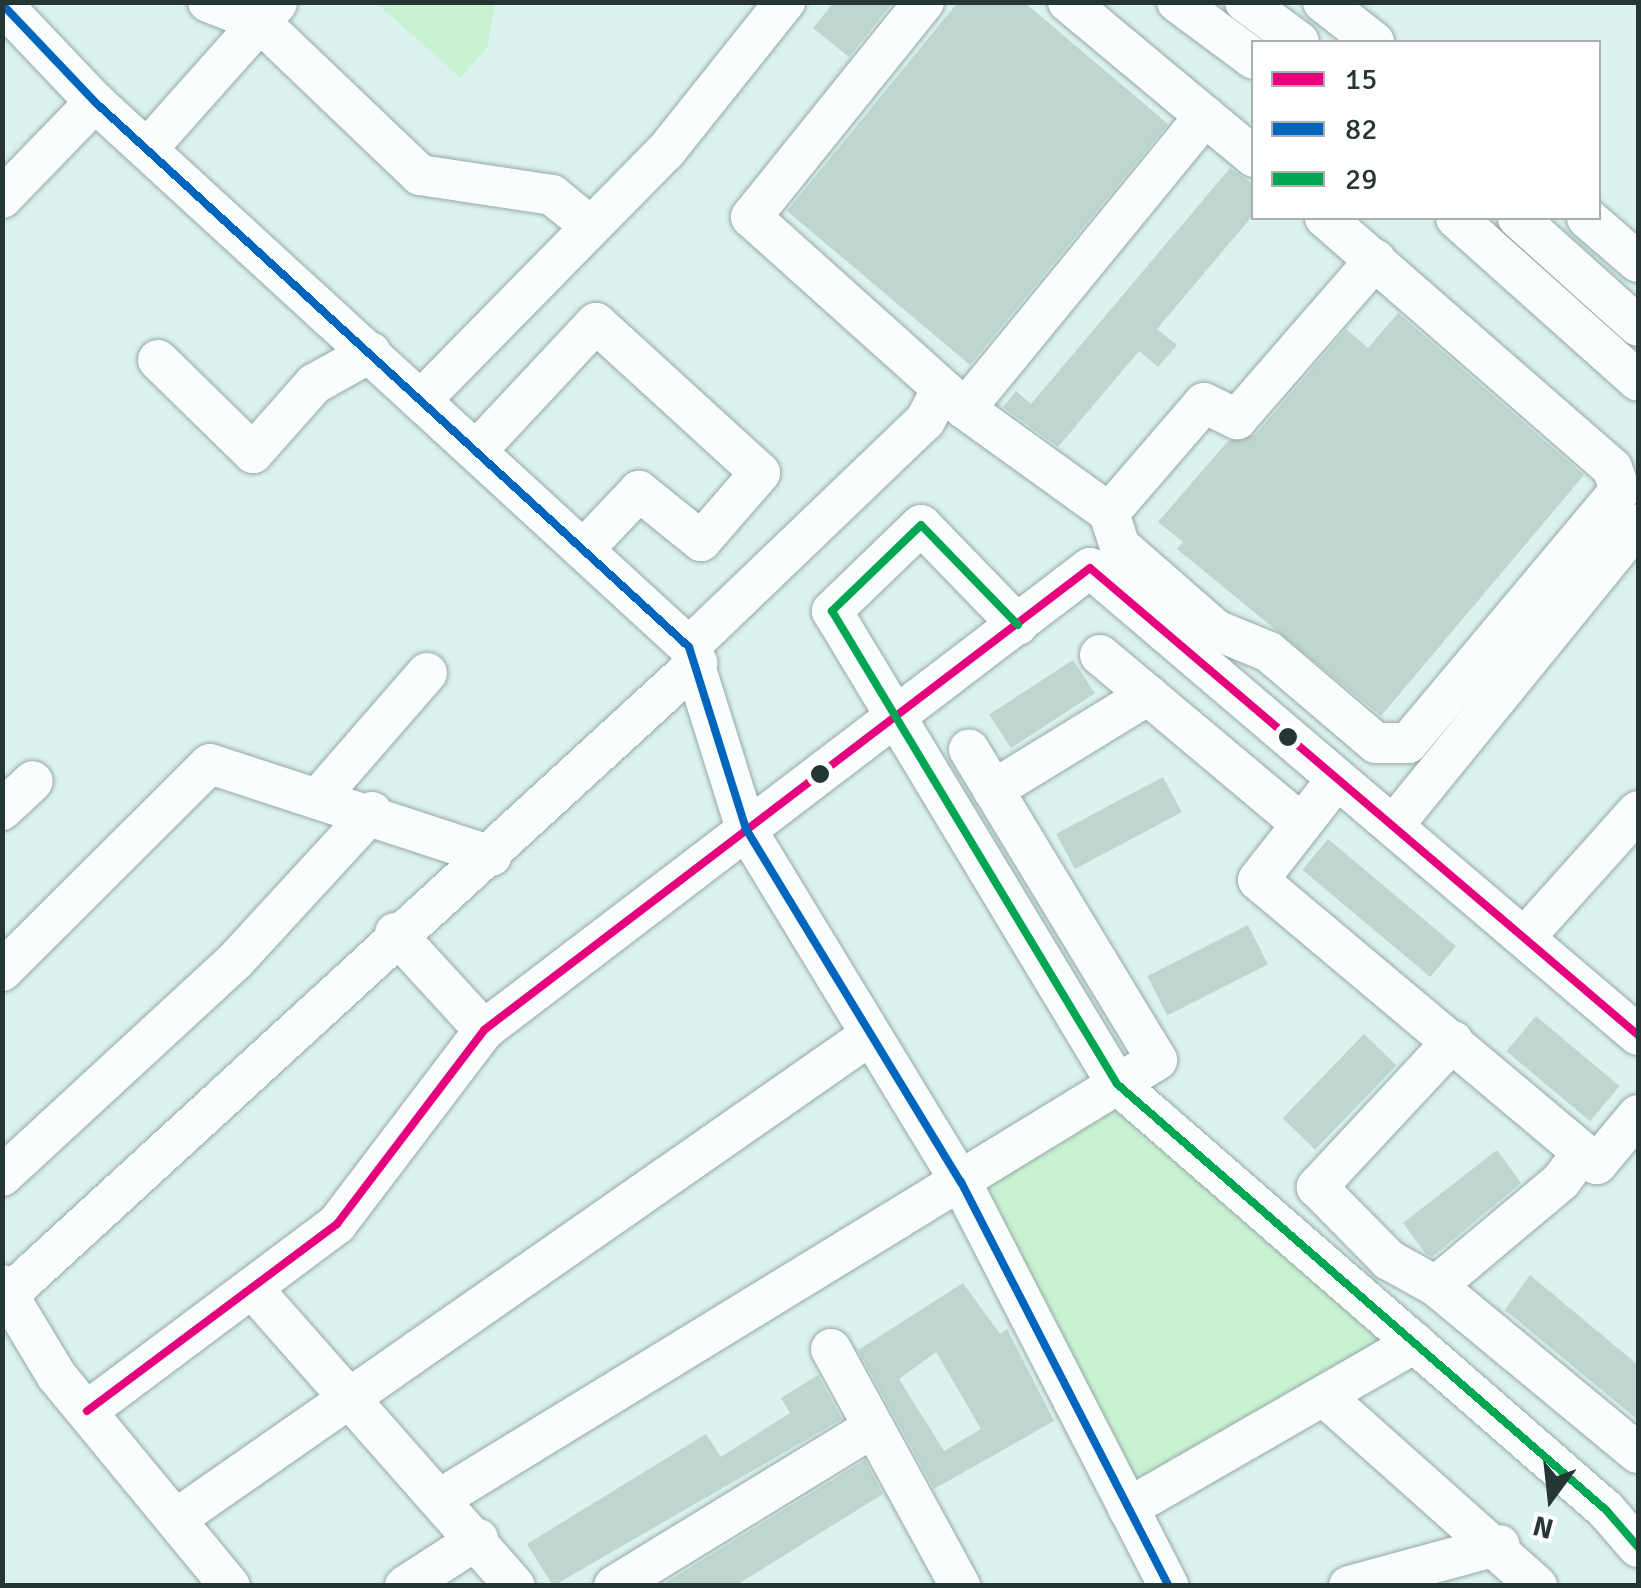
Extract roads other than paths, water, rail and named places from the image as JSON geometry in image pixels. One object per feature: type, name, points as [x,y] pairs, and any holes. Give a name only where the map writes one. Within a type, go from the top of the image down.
[{"type":"street","points":[[208,2],[270,13],[420,175],[552,195],[589,224]]},
{"type":"street","points":[[422,399],[589,224],[666,151],[785,2]]},
{"type":"street","points":[[924,2],[751,217],[954,399],[1109,514],[1120,546],[1216,630],[1269,652],[1376,743],[1408,743],[1620,490],[1612,468],[1327,220]]},
{"type":"street","points":[[1068,2],[1251,154]]},
{"type":"street","points":[[1177,2],[1251,56]]},
{"type":"street","points":[[1245,2],[1295,40]]},
{"type":"street","points":[[2,4],[94,102],[422,399],[693,655],[746,829],[960,1182],[1169,1586]]},
{"type":"street","points":[[1333,5],[1372,40]]},
{"type":"street","points":[[147,150],[270,13]]},
{"type":"street","points":[[2,198],[94,102]]},
{"type":"street","points":[[230,1586],[87,1411],[6,1290],[395,932],[490,856],[926,421],[954,399],[1205,116]]},
{"type":"street","points":[[1458,220],[1638,381]]},
{"type":"street","points":[[1520,220],[1638,326]]},
{"type":"street","points":[[1589,220],[1638,262]]},
{"type":"street","points":[[1109,514],[1204,402],[1236,419],[1375,260]]},
{"type":"street","points":[[477,450],[596,323],[760,474],[700,542],[640,490],[584,550]]},
{"type":"street","points":[[158,360],[253,453],[314,384],[371,352]]},
{"type":"street","points":[[1393,826],[1638,524]]},
{"type":"street","points":[[1018,624],[922,525],[832,611],[893,724],[1117,1084],[1606,1510],[1638,1548]]},
{"type":"street","points":[[87,1411],[337,1224],[484,1030],[746,829],[893,724],[1090,568],[1638,1035]]},
{"type":"street","points":[[1100,654],[1300,822]]},
{"type":"street","points":[[320,796],[428,672]]},
{"type":"street","points":[[993,790],[1148,695]]},
{"type":"street","points":[[444,1497],[1157,1060],[969,750]]},
{"type":"street","points":[[2,972],[210,764],[372,812],[490,856]]},
{"type":"street","points":[[1337,779],[1258,880],[1597,1164],[1638,1116]]},
{"type":"street","points":[[2,810],[33,781]]},
{"type":"street","points":[[1525,937],[1638,810]]},
{"type":"street","points":[[2,1176],[236,960],[372,812]]},
{"type":"street","points":[[395,932],[484,1030]]},
{"type":"street","points":[[176,1519],[869,1036]]},
{"type":"street","points":[[1453,1041],[1317,1187],[1388,1260],[1436,1286],[1638,1453]]},
{"type":"street","points":[[1436,1286],[1560,1181],[1583,1152]]},
{"type":"street","points":[[252,1288],[346,1399],[444,1497],[514,1586]]},
{"type":"street","points":[[1128,1508],[1415,1343]]},
{"type":"street","points":[[831,1349],[945,1580]]},
{"type":"street","points":[[1325,1398],[1500,1545],[1537,1586]]},
{"type":"street","points":[[614,1586],[872,1428]]},
{"type":"street","points":[[405,1586],[478,1539]]},
{"type":"street","points":[[1349,1586],[1500,1545]]}]
